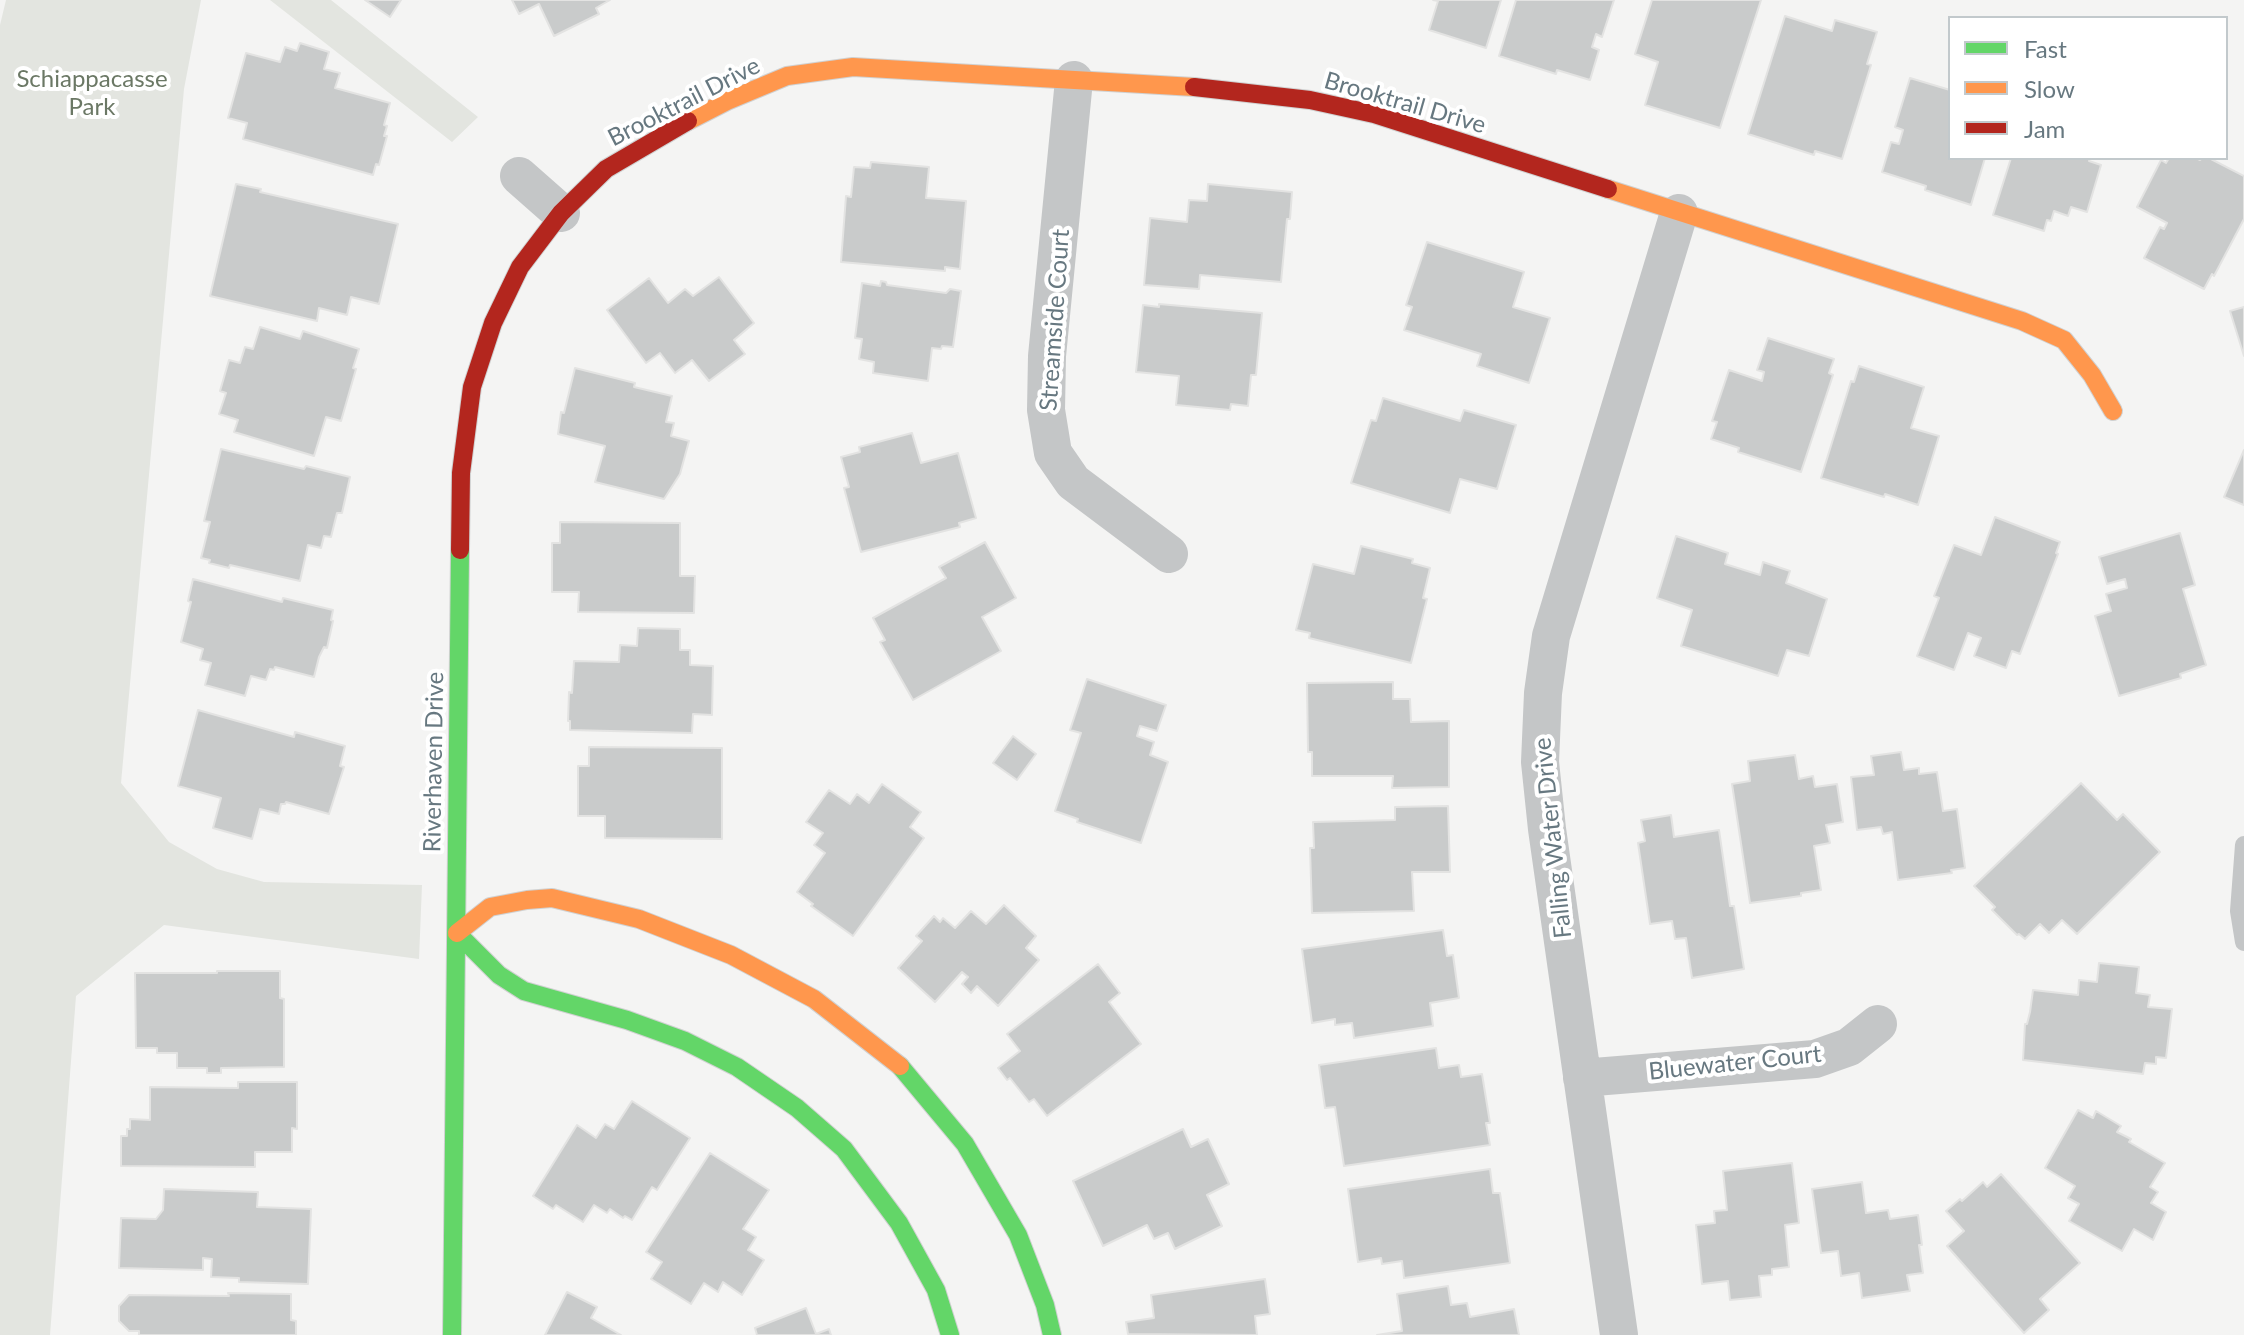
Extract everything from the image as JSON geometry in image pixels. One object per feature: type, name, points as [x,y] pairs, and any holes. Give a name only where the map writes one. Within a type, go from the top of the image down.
[{"type":"street","name":"Brooktrail Drive","points":[[561,213],[606,169],[660,136],[727,101],[787,76],[853,67],[1196,87],[1310,100],[1374,114],[2022,321],[2064,340],[2092,375],[2113,411]]},
{"type":"street","name":"Streamside Court","points":[[1074,80],[1047,356],[1046,410],[1053,453],[1073,482],[1169,554]]},
{"type":"street","points":[[519,176],[561,213]]},
{"type":"street","name":"Riverhaven Drive","points":[[452,1335],[461,473],[472,387],[493,323],[520,267],[561,213]]},
{"type":"street","name":"Falling Water Drive","points":[[1619,1335],[1547,829],[1540,762],[1543,693],[1551,636],[1679,213]]},
{"type":"street","points":[[950,1335],[936,1290],[899,1223],[844,1149],[797,1108],[737,1067],[685,1041],[627,1020],[524,991],[499,975],[456,932],[490,907],[552,898],[639,919],[731,955],[814,999],[900,1066],[965,1144],[1018,1235],[1045,1305],[1052,1335]]},
{"type":"street","name":"Bluewater Court","points":[[1582,1078],[1815,1059],[1849,1047],[1878,1024]]},
{"type":"lane","points":[[2244,845],[2239,911],[2244,942]]},
{"type":"green space","name":"Schiappacasse Park","points":[[6,0],[201,0],[184,89],[121,783],[169,842],[217,869],[264,882],[422,885],[419,959],[164,925],[76,996],[50,1335],[0,1335],[0,25]]},
{"type":"green space","points":[[270,0],[331,0],[478,117],[452,142]]},
{"type":"building","points":[[365,0],[401,0],[390,17]]},
{"type":"building","points":[[512,0],[610,0],[596,8],[599,14],[554,36],[539,4],[519,14]]},
{"type":"building","points":[[1433,0],[1501,0],[1486,48],[1429,30],[1438,1]]},
{"type":"building","points":[[1516,0],[1614,0],[1602,37],[1596,34],[1592,47],[1599,50],[1590,80],[1557,70],[1556,74],[1499,56]]},
{"type":"building","points":[[1652,0],[1761,0],[1720,128],[1645,105],[1658,62],[1635,54]]},
{"type":"building","points":[[1785,16],[1832,31],[1835,20],[1877,32],[1867,64],[1871,65],[1842,159],[1815,151],[1814,155],[1748,134]]},
{"type":"building","points":[[300,43],[329,52],[324,69],[340,73],[335,88],[390,103],[384,125],[387,126],[384,136],[387,136],[373,175],[243,139],[247,123],[228,118],[246,53],[280,62],[285,47],[297,51]]},
{"type":"building","points":[[1910,78],[1948,89],[1948,160],[1984,160],[1971,205],[1882,172],[1891,142],[1899,144],[1903,130],[1895,127]]},
{"type":"building","points":[[2010,160],[2089,160],[2101,165],[2087,212],[2071,207],[2068,216],[2054,211],[2044,231],[1993,215]]},
{"type":"building","points":[[2161,160],[2166,163],[2168,160],[2213,160],[2244,176],[2244,219],[2204,289],[2144,258],[2160,227],[2164,229],[2167,223],[2137,207]]},
{"type":"building","points":[[871,162],[929,167],[926,198],[966,201],[960,269],[945,267],[945,271],[841,262],[846,196],[851,197],[854,167],[870,168]]},
{"type":"building","points":[[236,184],[398,224],[379,304],[351,297],[347,315],[319,308],[317,321],[210,296]]},
{"type":"building","points":[[1208,184],[1292,192],[1281,282],[1200,275],[1199,289],[1144,285],[1150,218],[1187,222],[1189,200],[1207,201]]},
{"type":"building","points":[[1427,242],[1524,272],[1513,307],[1550,318],[1529,383],[1477,366],[1481,354],[1404,330],[1412,307],[1406,305]]},
{"type":"building","points":[[719,277],[754,323],[734,340],[745,354],[709,381],[692,360],[675,373],[660,353],[646,363],[607,310],[649,278],[668,303],[685,289],[693,296]]},
{"type":"building","points":[[881,281],[887,285],[946,293],[950,289],[961,291],[953,347],[932,348],[928,381],[873,373],[874,362],[859,359],[862,339],[855,338],[862,283],[880,286]]},
{"type":"building","points":[[1159,304],[1262,313],[1256,375],[1251,375],[1248,406],[1231,404],[1230,410],[1176,405],[1179,376],[1136,372],[1143,305],[1159,307]]},
{"type":"building","points":[[2244,307],[2244,356],[2230,311]]},
{"type":"building","points":[[260,327],[300,339],[303,331],[359,349],[341,421],[326,417],[314,456],[234,432],[238,420],[219,414],[226,393],[220,391],[229,360],[240,363],[245,347],[253,349]]},
{"type":"building","points":[[1768,338],[1834,359],[1829,373],[1833,375],[1801,472],[1738,452],[1739,448],[1711,439],[1717,422],[1712,421],[1729,370],[1762,381],[1764,372],[1757,370]]},
{"type":"building","points":[[1859,366],[1924,387],[1911,428],[1939,436],[1918,505],[1821,478],[1851,381],[1854,382]]},
{"type":"building","points":[[575,368],[672,396],[666,422],[674,423],[671,436],[689,441],[680,474],[664,499],[595,482],[605,446],[558,434],[561,412],[564,413]]},
{"type":"building","points":[[1383,398],[1460,421],[1464,410],[1516,425],[1497,489],[1460,479],[1450,513],[1351,483],[1371,420],[1376,421]]},
{"type":"building","points":[[912,433],[921,463],[958,453],[976,518],[959,523],[960,527],[861,552],[844,488],[849,487],[841,457],[860,452],[859,447]]},
{"type":"building","points":[[221,449],[350,477],[342,513],[337,513],[331,537],[324,536],[321,548],[308,545],[300,581],[230,565],[229,568],[201,558],[210,522],[204,521]]},
{"type":"building","points":[[2244,450],[2244,505],[2224,497]]},
{"type":"building","points":[[1995,517],[2060,542],[2020,654],[2012,651],[2006,668],[1974,656],[1981,638],[1968,633],[1954,670],[1917,656],[1939,598],[1934,596],[1954,545],[1981,555]]},
{"type":"building","points":[[560,522],[680,523],[680,576],[695,576],[694,613],[578,612],[579,592],[552,592],[552,543],[560,543]]},
{"type":"building","points":[[2180,533],[2195,585],[2183,589],[2206,665],[2180,674],[2181,678],[2119,696],[2095,616],[2111,611],[2106,594],[2127,588],[2125,579],[2107,584],[2099,557]]},
{"type":"building","points":[[1676,536],[1728,553],[1725,564],[1760,575],[1763,562],[1790,571],[1786,583],[1827,599],[1809,656],[1787,650],[1778,676],[1681,646],[1692,610],[1657,598]]},
{"type":"building","points":[[985,542],[1016,598],[982,617],[1001,651],[913,700],[880,642],[885,640],[873,618],[946,578],[939,567]]},
{"type":"building","points":[[1361,546],[1413,559],[1412,563],[1430,568],[1423,598],[1427,599],[1411,663],[1309,638],[1310,633],[1296,630],[1313,564],[1354,574]]},
{"type":"building","points":[[193,579],[282,602],[283,598],[333,610],[327,648],[324,647],[319,657],[314,677],[275,667],[274,670],[270,669],[266,680],[251,676],[245,696],[205,685],[211,663],[200,660],[203,649],[181,642]]},
{"type":"building","points":[[638,628],[680,629],[680,650],[690,650],[690,665],[713,666],[712,715],[693,714],[692,733],[570,730],[569,692],[572,693],[574,661],[619,662],[620,645],[637,646]]},
{"type":"building","points":[[1087,679],[1166,705],[1157,731],[1140,726],[1137,736],[1154,742],[1150,755],[1168,762],[1141,843],[1077,822],[1078,819],[1055,811],[1081,733],[1070,730]]},
{"type":"building","points":[[1393,682],[1393,699],[1410,699],[1411,722],[1449,721],[1449,787],[1392,788],[1393,776],[1312,776],[1312,752],[1308,752],[1307,683]]},
{"type":"building","points":[[198,710],[294,737],[295,732],[345,746],[340,766],[344,767],[329,814],[286,802],[281,804],[279,814],[260,809],[252,839],[213,828],[221,798],[178,786]]},
{"type":"building","points":[[1013,736],[1036,754],[1017,780],[993,763]]},
{"type":"building","points":[[589,747],[722,748],[722,839],[605,838],[605,816],[578,816],[578,766],[589,766]]},
{"type":"building","points":[[1901,752],[1904,770],[1919,768],[1919,774],[1937,772],[1943,811],[1957,809],[1965,868],[1951,870],[1952,873],[1898,880],[1892,832],[1883,834],[1881,827],[1857,830],[1851,777],[1874,775],[1871,756]]},
{"type":"building","points":[[1795,755],[1799,779],[1813,776],[1815,787],[1837,784],[1843,822],[1826,825],[1830,843],[1814,846],[1821,890],[1750,903],[1732,784],[1750,781],[1748,761]]},
{"type":"building","points":[[2081,783],[2117,820],[2123,814],[2160,852],[2077,934],[2062,920],[2049,933],[2040,924],[2025,939],[1992,910],[1995,907],[1974,886]]},
{"type":"building","points":[[882,784],[921,812],[910,827],[924,838],[853,936],[797,892],[825,853],[814,845],[823,833],[806,822],[829,790],[850,804],[857,794],[869,803]]},
{"type":"building","points":[[1448,806],[1450,872],[1412,872],[1414,911],[1312,913],[1310,848],[1314,848],[1313,822],[1395,820],[1395,807]]},
{"type":"building","points":[[1671,815],[1674,837],[1719,830],[1730,906],[1734,906],[1744,969],[1692,978],[1686,938],[1675,939],[1672,921],[1650,924],[1638,843],[1645,841],[1641,820]]},
{"type":"building","points":[[1004,905],[1036,936],[1026,948],[1039,960],[998,1006],[977,986],[971,993],[962,984],[968,977],[962,972],[935,1002],[898,968],[922,941],[916,936],[934,916],[940,922],[943,918],[955,928],[971,911],[986,924]]},
{"type":"building","points":[[1443,930],[1447,956],[1453,955],[1459,998],[1430,1003],[1433,1026],[1354,1038],[1352,1023],[1335,1025],[1335,1019],[1312,1023],[1302,949]]},
{"type":"building","points":[[2099,963],[2139,967],[2136,993],[2150,995],[2148,1007],[2172,1009],[2166,1058],[2156,1057],[2156,1064],[2145,1063],[2143,1074],[2023,1060],[2025,1024],[2033,990],[2078,995],[2079,980],[2097,982]]},
{"type":"building","points":[[1098,964],[1120,993],[1109,1002],[1141,1044],[1047,1116],[1034,1099],[1029,1102],[998,1068],[1020,1051],[1007,1034]]},
{"type":"building","points":[[280,971],[280,998],[284,999],[284,1067],[221,1068],[221,1073],[207,1073],[207,1068],[177,1068],[177,1053],[157,1053],[157,1048],[136,1048],[135,973]]},
{"type":"building","points":[[1436,1048],[1439,1068],[1459,1065],[1461,1077],[1482,1074],[1490,1123],[1486,1123],[1490,1145],[1344,1166],[1335,1107],[1325,1108],[1319,1065]]},
{"type":"building","points":[[238,1082],[297,1082],[297,1129],[292,1128],[292,1152],[255,1152],[255,1167],[121,1166],[121,1136],[127,1136],[130,1119],[150,1120],[150,1087],[238,1088]]},
{"type":"building","points":[[632,1101],[690,1138],[657,1190],[652,1187],[632,1220],[610,1209],[607,1213],[594,1205],[583,1222],[556,1205],[553,1209],[533,1196],[577,1125],[596,1138],[605,1124],[614,1129]]},
{"type":"building","points":[[2078,1110],[2093,1118],[2096,1111],[2121,1126],[2117,1132],[2165,1163],[2150,1187],[2158,1192],[2151,1203],[2166,1212],[2153,1240],[2134,1229],[2122,1251],[2069,1221],[2079,1204],[2068,1198],[2075,1186],[2045,1168]]},
{"type":"building","points":[[1183,1129],[1191,1147],[1208,1139],[1229,1184],[1207,1195],[1222,1226],[1175,1249],[1168,1233],[1154,1239],[1147,1225],[1103,1246],[1073,1181]]},
{"type":"building","points":[[710,1153],[769,1190],[743,1229],[756,1237],[748,1250],[764,1260],[742,1295],[723,1282],[718,1292],[704,1283],[691,1304],[651,1279],[662,1262],[646,1252]]},
{"type":"building","points":[[1792,1163],[1799,1223],[1785,1225],[1789,1267],[1772,1269],[1772,1275],[1759,1276],[1761,1297],[1730,1300],[1728,1281],[1702,1284],[1696,1225],[1715,1223],[1714,1211],[1727,1210],[1723,1171]]},
{"type":"building","points":[[1490,1169],[1493,1193],[1500,1193],[1510,1263],[1404,1278],[1402,1261],[1382,1264],[1381,1258],[1358,1262],[1348,1189]]},
{"type":"building","points":[[2001,1174],[2080,1263],[2040,1299],[2049,1310],[2024,1333],[1947,1246],[1964,1231],[1946,1211],[1983,1182],[1987,1187]]},
{"type":"building","points":[[1862,1182],[1866,1213],[1888,1210],[1890,1219],[1918,1215],[1923,1273],[1907,1275],[1910,1291],[1862,1298],[1859,1273],[1841,1276],[1838,1251],[1821,1253],[1812,1189]]},
{"type":"building","points":[[164,1189],[258,1192],[257,1207],[311,1209],[308,1284],[239,1282],[239,1278],[211,1277],[212,1259],[203,1258],[203,1270],[119,1268],[121,1218],[156,1219],[163,1210]]},
{"type":"building","points":[[1265,1279],[1270,1314],[1255,1316],[1257,1335],[1128,1334],[1126,1322],[1154,1318],[1151,1295]]},
{"type":"building","points":[[1448,1286],[1451,1305],[1467,1303],[1470,1317],[1514,1309],[1519,1335],[1377,1335],[1402,1331],[1397,1294]]},
{"type":"building","points":[[567,1292],[597,1307],[591,1318],[621,1335],[545,1335]]},
{"type":"building","points":[[228,1293],[291,1294],[291,1320],[296,1321],[296,1335],[139,1335],[139,1331],[129,1331],[119,1321],[119,1306],[129,1295],[229,1296]]},
{"type":"building","points":[[806,1308],[816,1334],[829,1329],[831,1335],[757,1335],[755,1328]]},
{"type":"traffic: fast","points":[[452,1335],[460,550]]},
{"type":"traffic: fast","points":[[457,933],[499,975],[524,991],[627,1020],[685,1041],[737,1067],[797,1108],[844,1149],[899,1223],[936,1290],[950,1335]]},
{"type":"traffic: fast","points":[[900,1066],[965,1144],[1018,1235],[1045,1305],[1052,1335]]},
{"type":"traffic: slow","points":[[688,121],[787,76],[853,67],[1194,87]]},
{"type":"traffic: slow","points":[[1608,189],[2022,321],[2064,340],[2092,375],[2113,411]]},
{"type":"traffic: slow","points":[[457,933],[490,907],[552,898],[639,919],[731,955],[814,999],[900,1066]]},
{"type":"traffic: jam","points":[[1194,87],[1310,100],[1374,114],[1608,189]]},
{"type":"traffic: jam","points":[[460,550],[461,473],[472,387],[493,323],[520,267],[561,213],[606,169],[688,121]]}]
